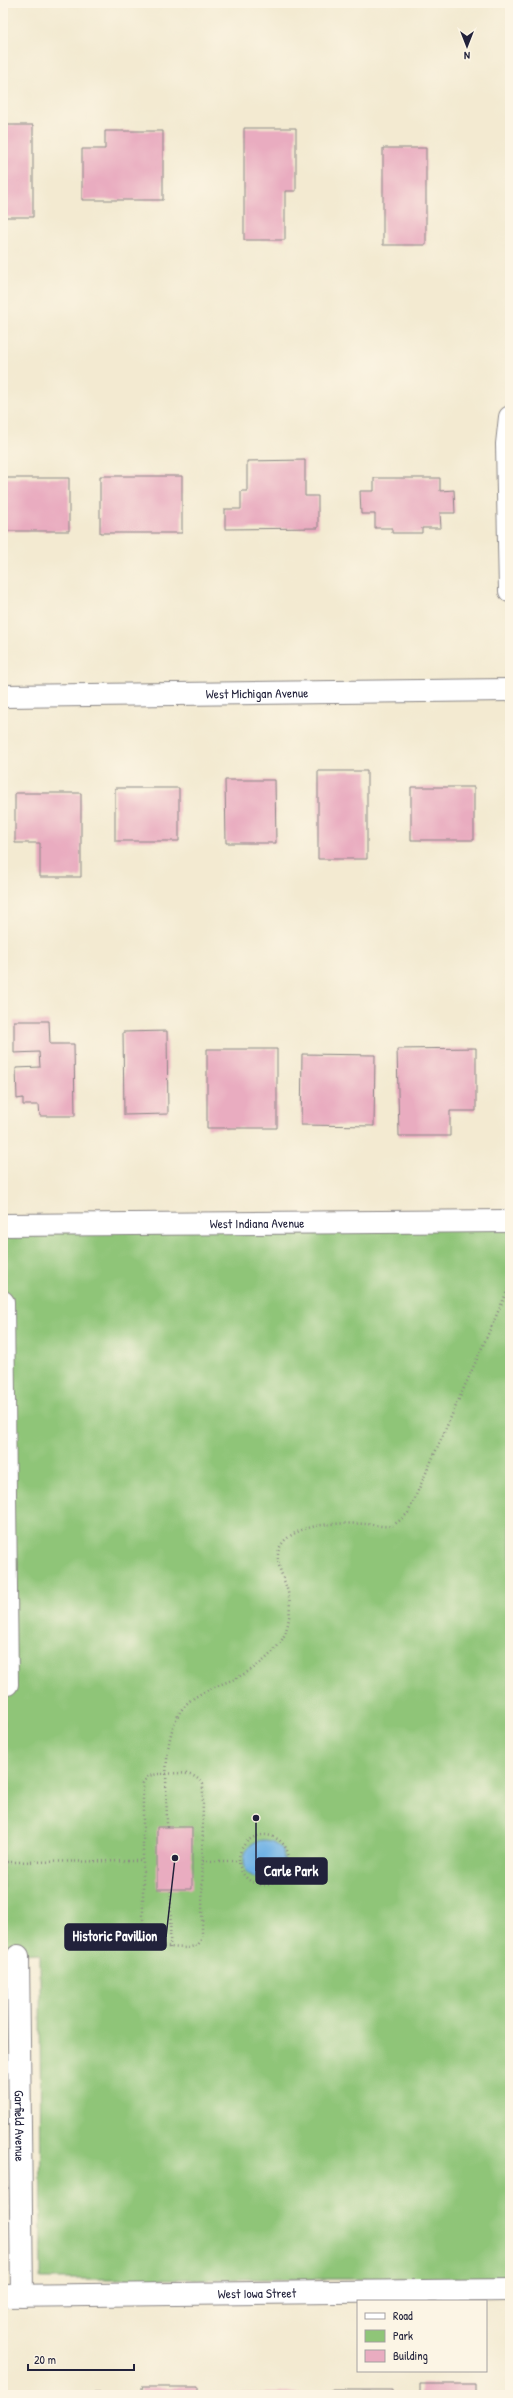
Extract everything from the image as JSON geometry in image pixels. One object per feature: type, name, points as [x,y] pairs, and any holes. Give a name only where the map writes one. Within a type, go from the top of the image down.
[{"type":"street","points":[[510,417],[507,444],[510,591]]},
{"type":"street","name":"West Michigan Avenue","points":[[3,696],[510,690]]},
{"type":"street","name":"West Indiana Avenue","points":[[3,1225],[510,1221]]},
{"type":"street","points":[[3,1302],[7,1684]]},
{"type":"street","name":"Garfield Avenue","points":[[13,2296],[18,1956]]},
{"type":"street","name":"West Iowa Street","points":[[13,2296],[510,2290]]},
{"type":"path","points":[[167,1827],[167,1774],[172,1732],[182,1711],[191,1700],[242,1675],[266,1659],[283,1638],[290,1614],[289,1596],[279,1570],[279,1550],[289,1537],[305,1529],[333,1524],[392,1526],[408,1513],[510,1285]]},
{"type":"path","points":[[186,1774],[197,1776],[203,1784],[203,1861],[202,1938],[198,1945],[170,1948],[149,1946],[143,1938],[143,1783],[148,1776],[186,1774]]},
{"type":"path","points":[[264,1835],[274,1836],[282,1842],[288,1850],[290,1860],[288,1869],[283,1878],[274,1884],[265,1886],[255,1884],[246,1879],[241,1871],[239,1861],[241,1851],[246,1842],[264,1835]]},
{"type":"path","points":[[3,1862],[143,1861]]},
{"type":"path","points":[[203,1861],[239,1861]]},
{"type":"path","points":[[170,1948],[171,1889]]},
{"type":"green space","points":[[510,1220],[510,2279],[41,2279],[40,1953],[3,1955],[3,1225]]},
{"type":"water","points":[[268,1840],[275,1843],[281,1849],[284,1860],[283,1868],[275,1877],[268,1880],[260,1880],[253,1877],[245,1868],[244,1856],[247,1849],[256,1841]]},
{"type":"building","points":[[3,125],[33,125],[33,217],[3,217]]},
{"type":"building","points":[[244,128],[296,128],[296,191],[285,191],[285,240],[244,240]]},
{"type":"building","points":[[105,131],[163,131],[163,200],[82,200],[82,149],[105,149]]},
{"type":"building","points":[[383,148],[426,148],[426,245],[383,245]]},
{"type":"building","points":[[305,460],[305,496],[318,496],[318,528],[225,529],[225,509],[241,509],[241,491],[247,491],[247,461]]},
{"type":"building","points":[[100,476],[182,476],[182,533],[100,533]]},
{"type":"building","points":[[3,478],[69,478],[69,531],[3,531]]},
{"type":"building","points":[[374,478],[440,478],[440,491],[454,490],[455,513],[440,513],[441,528],[422,528],[422,533],[392,533],[392,528],[375,528],[375,514],[361,514],[360,491],[374,491]]},
{"type":"building","points":[[318,771],[367,771],[367,859],[318,859]]},
{"type":"building","points":[[225,780],[275,780],[276,843],[226,843]]},
{"type":"building","points":[[411,787],[474,787],[474,840],[411,840]]},
{"type":"building","points":[[115,788],[179,788],[179,841],[115,841]]},
{"type":"building","points":[[15,793],[81,793],[81,877],[40,877],[40,843],[15,843]]},
{"type":"building","points":[[14,1021],[49,1021],[50,1044],[74,1044],[75,1116],[40,1116],[39,1105],[23,1105],[23,1098],[17,1099],[16,1068],[40,1067],[39,1052],[14,1053]]},
{"type":"building","points":[[167,1031],[168,1114],[124,1115],[123,1032]]},
{"type":"building","points":[[476,1048],[476,1111],[450,1111],[450,1136],[399,1136],[397,1049]]},
{"type":"building","points":[[207,1049],[277,1049],[277,1128],[207,1128]]},
{"type":"building","points":[[302,1054],[375,1055],[374,1126],[301,1125]]},
{"type":"building","points":[[157,1827],[192,1827],[192,1889],[157,1889]]},
{"type":"building","points":[[420,2384],[475,2384],[475,2395],[420,2395]]},
{"type":"building","points":[[141,2387],[198,2387],[198,2395],[141,2395]]},
{"type":"building","points":[[331,2390],[392,2390],[392,2395],[331,2395]]},
{"type":"building","points":[[31,2393],[115,2393],[115,2395],[31,2395]]},
{"type":"building","points":[[239,2393],[300,2393],[300,2395],[239,2395]]},
{"type":"place","name":"Carle Park","points":[[256,1818]]},
{"type":"place","name":"Historic Pavillion","points":[[175,1858]]}]
